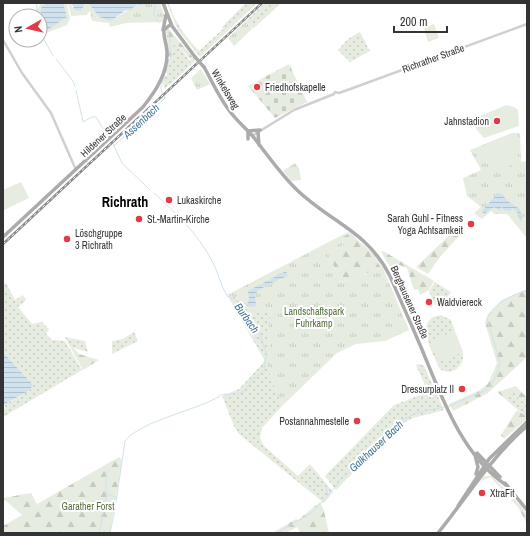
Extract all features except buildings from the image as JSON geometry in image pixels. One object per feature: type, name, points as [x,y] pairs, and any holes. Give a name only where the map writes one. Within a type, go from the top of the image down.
[{"type":"main road","name":"Winkelsweg","points":[[164,3],[170,22],[210,79],[228,109],[259,144],[285,178]]},
{"type":"main road","name":"Hildener Straße","points":[[3,237],[132,119],[154,93],[160,80],[167,57],[163,34],[165,8]]},
{"type":"main road","points":[[165,22],[170,22]]},
{"type":"main road","points":[[163,34],[165,27],[170,22]]},
{"type":"main road","points":[[248,139],[248,131],[259,131],[259,144]]},
{"type":"main road","name":"Berghausener Straße","points":[[285,178],[301,194],[349,228],[375,251],[385,266],[445,405],[474,452],[506,485],[527,510]]},
{"type":"main road","points":[[438,533],[480,477],[493,454],[527,422]]},
{"type":"main road","points":[[455,512],[474,480],[486,465],[527,426]]},
{"type":"main road","name":"Berghausener Straße","points":[[468,443],[480,455],[486,465]]},
{"type":"main road","points":[[474,452],[478,467],[474,480]]},
{"type":"main road","points":[[480,477],[487,473],[494,472],[493,463],[498,453]]},
{"type":"main road","points":[[480,455],[486,457],[493,454]]},
{"type":"street","name":"Richrather Straße","points":[[259,131],[294,110],[336,92],[338,93],[527,24]]},
{"type":"street","points":[[3,40],[22,73],[51,113],[76,170]]},
{"type":"street","points":[[252,136],[259,131]]},
{"type":"green space","points":[[41,3],[67,3],[70,19],[67,25],[48,32],[48,8],[38,8]]},
{"type":"green space","points":[[68,3],[71,3],[72,7],[81,11],[85,4],[89,4],[99,17],[111,21],[137,4],[141,6],[145,3],[160,3],[164,15],[163,22],[126,23],[110,27],[109,23],[92,21],[90,11],[86,15],[71,16]]},
{"type":"green space","points":[[167,3],[169,3],[174,17],[181,29],[199,51],[223,29],[222,27],[246,3],[257,3],[200,57],[178,30]]},
{"type":"green space","points":[[265,3],[281,3],[253,29],[246,21]]},
{"type":"green space","points":[[246,21],[252,29],[234,46],[228,38]]},
{"type":"green space","points":[[434,24],[439,38],[428,42],[424,28]]},
{"type":"green space","points":[[168,28],[195,60],[184,72],[191,60],[176,43],[174,43],[171,57],[168,56],[166,31]]},
{"type":"green space","points":[[360,32],[370,51],[350,62],[338,50],[348,39]]},
{"type":"green space","points":[[174,43],[176,43],[191,62],[184,72],[164,89],[163,79],[164,75],[167,76],[167,73],[165,72],[168,60],[170,60]]},
{"type":"green space","points":[[289,64],[307,102],[275,118],[248,86]]},
{"type":"green space","points":[[201,69],[210,84],[197,90],[191,78]]},
{"type":"green space","name":"Jahnstadion","points":[[506,105],[514,107],[518,110],[519,126],[484,138],[476,126],[476,120],[478,117]]},
{"type":"green space","points":[[512,133],[520,133],[521,162],[527,161],[527,238],[507,214],[494,214],[491,211],[482,219],[474,213],[481,207],[467,196],[463,178],[481,170],[470,150]]},
{"type":"green space","points":[[511,134],[520,162],[493,173],[482,146]]},
{"type":"green space","points":[[295,163],[299,168],[301,180],[291,181],[283,171]]},
{"type":"green space","points":[[21,182],[29,198],[4,210],[3,190]]},
{"type":"green space","points":[[461,224],[466,228],[440,257],[428,274],[416,267]]},
{"type":"green space","name":"Landschaftspark Fuhrkamp","points":[[348,232],[349,233],[342,237],[346,244],[328,253],[341,283],[381,268],[372,253],[360,242],[373,253],[383,268],[409,330],[385,341],[356,344],[337,353],[282,406],[265,360],[269,357],[270,351],[269,323],[272,312],[258,310],[252,311],[238,298],[227,295]]},
{"type":"green space","points":[[350,233],[372,253],[381,268],[341,283],[328,253],[346,244],[342,237]]},
{"type":"green space","points":[[383,251],[434,281],[429,290],[420,295],[418,289],[414,290],[407,268],[397,264],[390,267],[381,252]]},
{"type":"green space","points":[[435,282],[451,292],[444,302],[440,299],[437,305],[435,305],[429,291]]},
{"type":"green space","points":[[6,283],[15,300],[23,295],[26,300],[18,307],[32,324],[42,322],[49,329],[46,334],[52,340],[65,341],[82,370],[3,417],[5,405],[27,392],[33,385],[3,352],[3,285]]},
{"type":"green space","points":[[527,289],[527,357],[488,393],[453,411],[449,404],[478,391],[488,384],[497,363],[485,323],[488,314],[502,300]]},
{"type":"green space","points":[[227,295],[238,298],[247,308],[272,312],[269,323],[270,351],[269,357],[265,360],[282,406],[262,428],[260,438],[264,446],[298,476],[310,464],[333,492],[324,503],[239,434],[234,426],[222,396],[239,389],[265,361]]},
{"type":"green space","points":[[441,315],[451,320],[455,331],[431,341],[439,361],[463,352],[460,366],[454,371],[449,372],[440,369],[427,338],[426,329],[428,323],[432,318]]},
{"type":"green space","points":[[455,331],[463,352],[439,362],[430,341]]},
{"type":"green space","points":[[134,332],[138,341],[112,354],[112,341],[123,339]]},
{"type":"green space","points":[[65,337],[85,341],[88,352],[70,347]]},
{"type":"green space","points":[[70,347],[75,349],[79,354],[99,360],[83,370]]},
{"type":"green space","points":[[420,364],[424,366],[444,410],[413,418],[400,425],[336,490],[325,476],[394,405],[428,392],[416,365]]},
{"type":"green space","points":[[516,386],[527,398],[527,404],[519,399],[515,392],[508,396],[502,396],[497,392]]},
{"type":"green space","points":[[512,392],[515,392],[519,399],[527,404],[527,413],[524,415],[502,396],[508,396]]},
{"type":"green space","points":[[517,410],[524,415],[527,413],[527,419],[504,439],[501,435]]},
{"type":"green space","name":"Garather Forst","points":[[119,457],[122,460],[110,533],[3,533],[3,526],[22,515],[6,501],[3,501],[3,498],[31,493],[37,504]]},
{"type":"green space","points":[[484,476],[492,476],[522,507],[527,515],[527,524],[518,507],[490,477],[480,482]]},
{"type":"green space","points":[[320,502],[324,511],[329,533],[300,533],[297,527],[286,533],[272,533],[296,519],[298,520]]},
{"type":"water","points":[[49,3],[63,3],[67,17],[48,29],[48,8],[42,8],[42,6]]},
{"type":"water","points":[[71,3],[145,3],[141,6],[137,4],[131,10],[126,10],[111,21],[99,17],[89,4],[85,4],[81,11],[75,10]]},
{"type":"water","points":[[497,193],[502,194],[506,199],[520,209],[521,222],[517,212],[512,208],[511,211],[503,210],[502,206],[500,211],[494,207],[484,214],[482,211],[484,208],[486,209],[485,207]]},
{"type":"water","points":[[286,271],[288,276],[266,286],[255,294],[256,306],[249,307],[247,305],[249,299],[248,291]]},
{"type":"water","points":[[3,352],[33,385],[22,395],[10,401],[3,407]]},
{"type":"waterway","name":"Burbach","points":[[37,3],[37,8]]},
{"type":"waterway","name":"Assenbach","points":[[155,3],[154,15],[159,23]]},
{"type":"waterway","name":"Assenbach","points":[[168,31],[170,42]]},
{"type":"waterway","name":"Assenbach","points":[[170,45],[170,56]]},
{"type":"waterway","name":"Burbach","points":[[48,47],[53,56]]},
{"type":"waterway","name":"Burbach","points":[[56,59],[73,81],[75,87]]},
{"type":"waterway","name":"Assenbach","points":[[162,93],[161,87],[169,59]]},
{"type":"waterway","name":"Burbach","points":[[76,90],[83,122],[92,117],[96,117],[108,137]]},
{"type":"waterway","name":"Assenbach","points":[[114,146],[165,98],[164,95]]},
{"type":"waterway","name":"Burbach","points":[[113,144],[122,163],[150,190]]},
{"type":"waterway","name":"Burbach","points":[[154,193],[193,232],[213,264],[227,296],[237,301],[249,324],[259,332],[267,355],[264,362],[265,369],[253,379],[244,390],[237,394],[221,395]]},
{"type":"waterway","name":"Galkhauser Bach","points":[[447,407],[484,391],[491,385],[500,362],[487,319],[494,309],[504,300],[521,292],[527,291]]},
{"type":"waterway","name":"Burbach","points":[[110,533],[125,441],[132,434],[143,428],[220,396]]},
{"type":"waterway","name":"Galkhauser Bach","points":[[277,533],[313,512],[336,486],[340,479],[351,471],[352,466],[371,451],[375,444],[401,421],[416,413],[444,407]]},
{"type":"waterway","points":[[106,472],[106,493],[117,498]]},
{"type":"waterway","points":[[314,485],[322,486]]},
{"type":"waterway","name":"Galkhauser Bach","points":[[326,487],[328,495]]},
{"type":"waterway","points":[[99,533],[107,494]]},
{"type":"railway","points":[[3,244],[262,3]]},
{"type":"place","name":"Friedhofskapelle","points":[[257,87]]},
{"type":"place","name":"Jahnstadion","points":[[497,121]]},
{"type":"place","name":"Lukaskirche","points":[[169,200]]},
{"type":"place","name":"St.-Martin-Kirche","points":[[139,219]]},
{"type":"place","name":"Sarah Guhl - Fitness Yoga Achtsamkeit","points":[[471,224]]},
{"type":"place","name":"Löschgruppe 3 Richrath","points":[[67,239]]},
{"type":"place","name":"Waldviereck","points":[[429,302]]},
{"type":"place","name":"Dressurplatz II","points":[[462,389]]},
{"type":"place","name":"Postannahmestelle","points":[[357,421]]},
{"type":"place","name":"XtraFit","points":[[482,493]]},
{"type":"district","name":"Richrath","points":[[125,202]]}]
